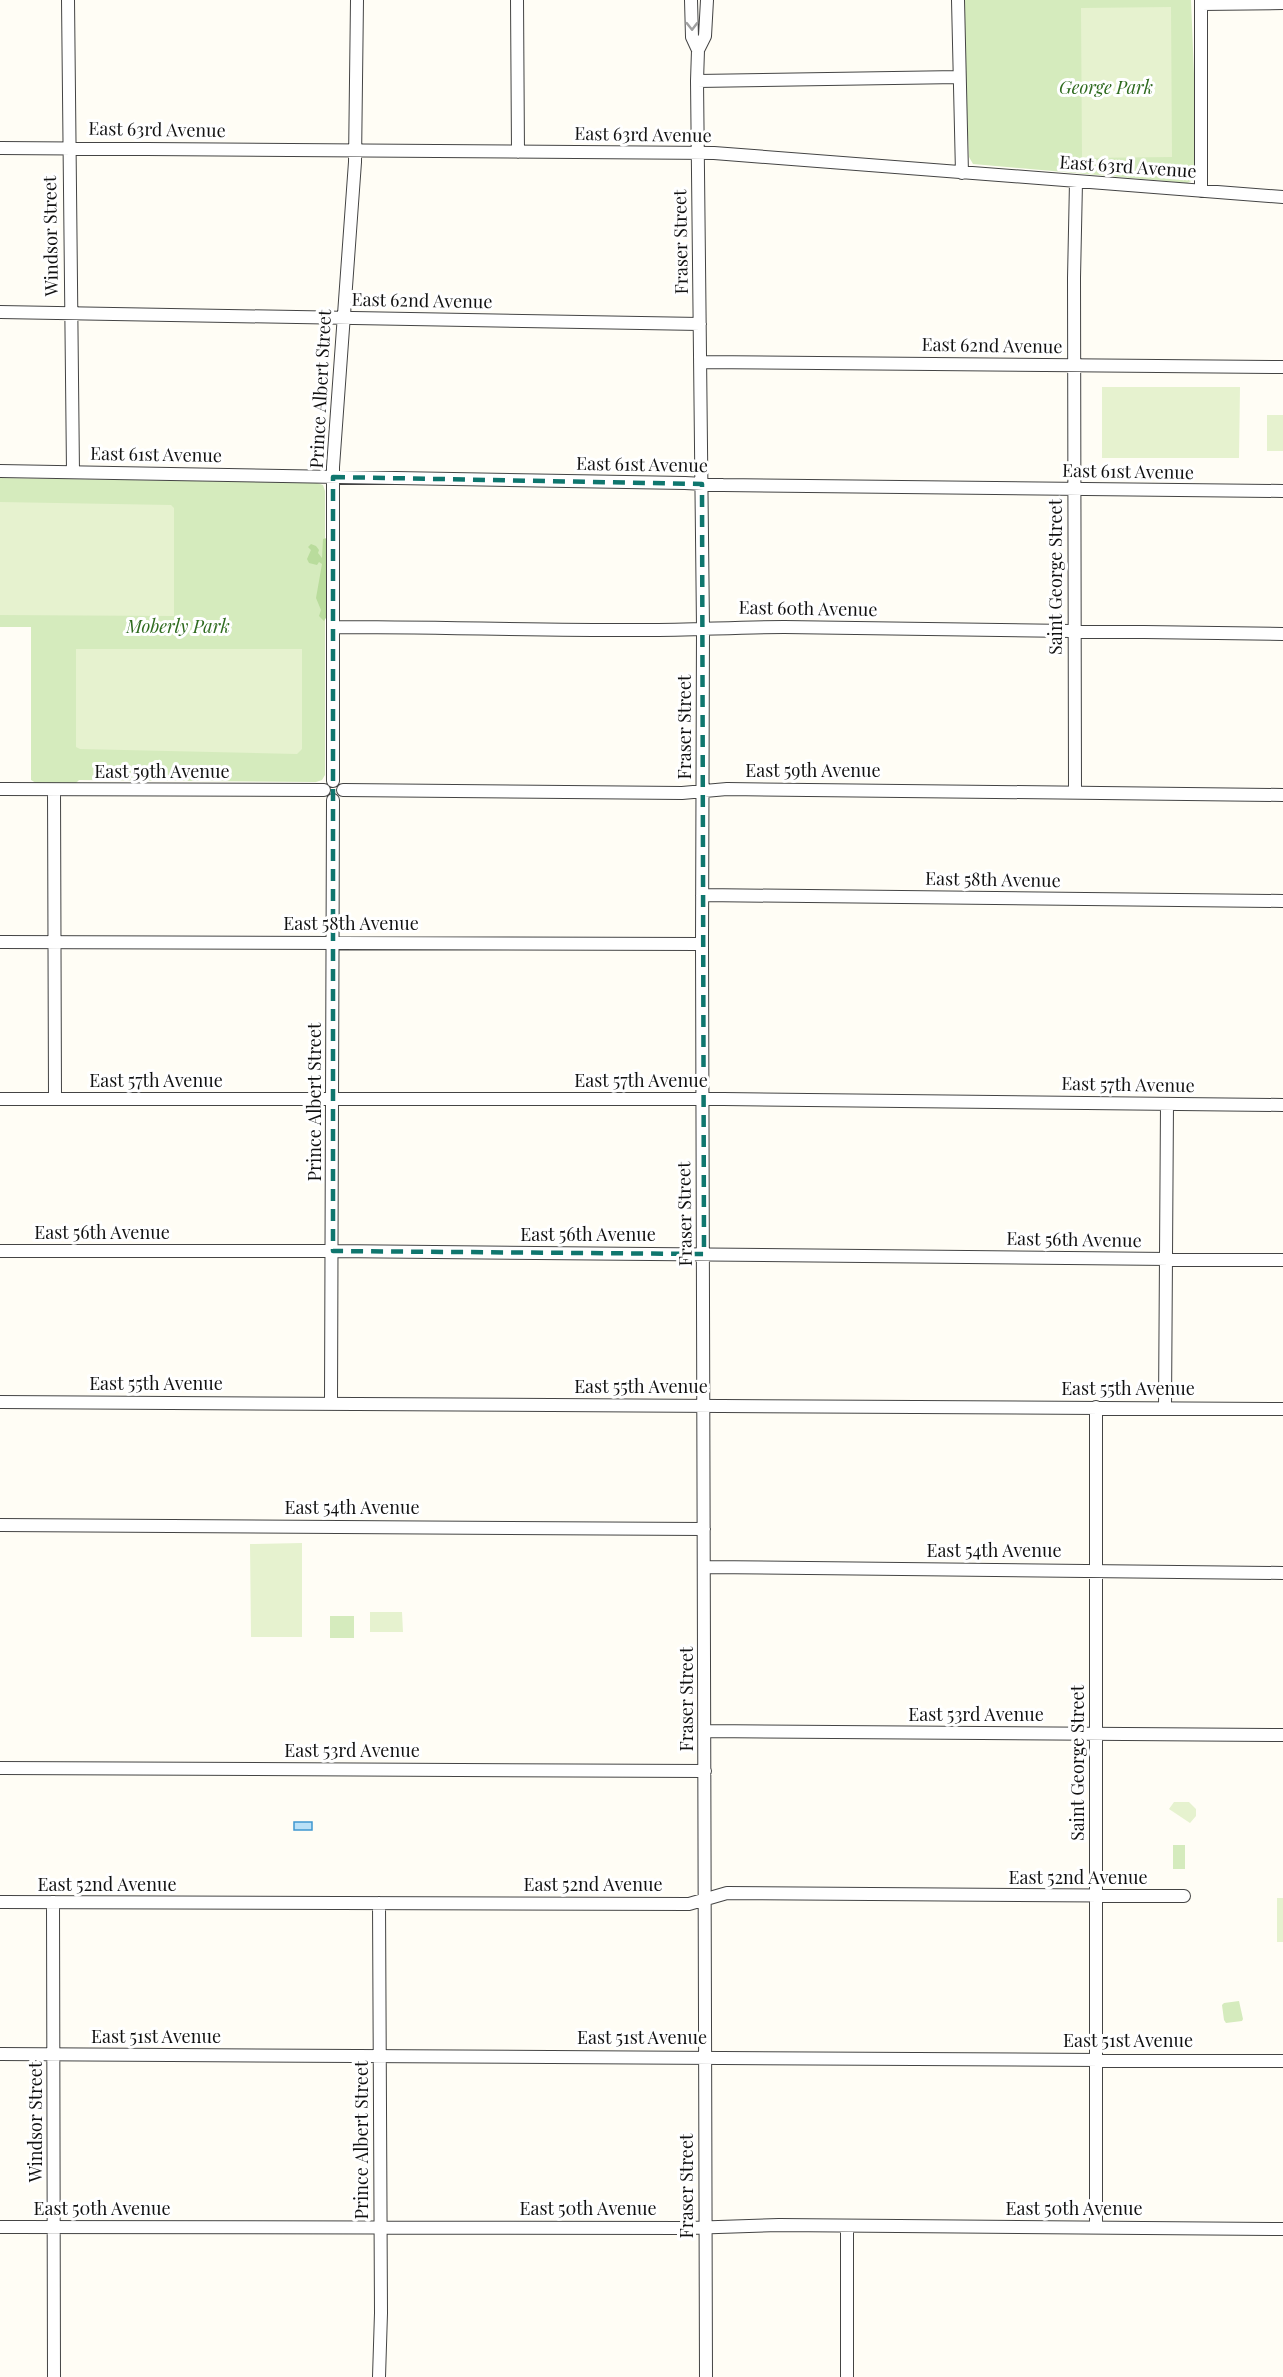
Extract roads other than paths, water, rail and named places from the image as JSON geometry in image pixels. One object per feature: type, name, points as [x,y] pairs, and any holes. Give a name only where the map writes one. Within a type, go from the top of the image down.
[{"type":"street","name":"Windsor Street","points":[[68,0],[73,472]]},
{"type":"street","name":"Prince Albert Street","points":[[333,781],[333,477],[355,150],[357,0]]},
{"type":"street","points":[[517,0],[518,152]]},
{"type":"street","name":"Fraser Street","points":[[691,0],[692,37],[698,50]]},
{"type":"street","name":"Fraser Street","points":[[706,2377],[702,1099],[703,628],[697,81],[698,50],[705,36],[707,0]]},
{"type":"street","points":[[958,0],[962,173]]},
{"type":"street","points":[[1201,191],[1203,174],[1201,2],[1283,3]]},
{"type":"street","points":[[697,81],[959,78]]},
{"type":"street","name":"East 63rd Avenue","points":[[0,148],[698,153],[1283,197]]},
{"type":"street","name":"Saint George Street","points":[[1075,792],[1076,182]]},
{"type":"street","name":"East 62nd Avenue","points":[[0,312],[700,324]]},
{"type":"street","name":"East 62nd Avenue","points":[[700,362],[1283,367]]},
{"type":"street","name":"East 61st Avenue","points":[[0,471],[1074,490],[1283,491]]},
{"type":"street","name":"East 60th Avenue","points":[[333,627],[1283,634]]},
{"type":"street","points":[[333,781],[341,785],[343,790],[341,796],[333,800],[326,796],[324,790],[326,785],[333,781]]},
{"type":"street","name":"East 59th Avenue","points":[[0,789],[324,790]]},
{"type":"street","points":[[54,790],[55,1098]]},
{"type":"street","name":"East 59th Avenue","points":[[343,790],[682,793],[703,790],[1283,795]]},
{"type":"street","name":"Prince Albert Street","points":[[331,1404],[333,800]]},
{"type":"street","name":"East 58th Avenue","points":[[702,895],[1283,901]]},
{"type":"street","name":"East 58th Avenue","points":[[0,942],[702,945]]},
{"type":"street","name":"East 57th Avenue","points":[[0,1099],[702,1099],[1283,1105]]},
{"type":"street","points":[[1165,1407],[1167,1104]]},
{"type":"street","name":"East 56th Avenue","points":[[0,1251],[333,1251],[1283,1260]]},
{"type":"street","name":"East 55th Avenue","points":[[0,1402],[1283,1408]]},
{"type":"street","name":"Saint George Street","points":[[1096,1407],[1096,2227]]},
{"type":"street","name":"East 54th Avenue","points":[[0,1525],[705,1529]]},
{"type":"street","name":"East 54th Avenue","points":[[705,1567],[1283,1573]]},
{"type":"street","name":"East 53rd Avenue","points":[[705,1731],[1283,1735]]},
{"type":"street","name":"East 53rd Avenue","points":[[0,1768],[705,1771]]},
{"type":"street","name":"East 52nd Avenue","points":[[0,1902],[689,1904],[723,1893],[1184,1896]]},
{"type":"street","name":"Windsor Street","points":[[53,1902],[54,2377]]},
{"type":"street","name":"Prince Albert Street","points":[[379,1903],[379,2377]]},
{"type":"street","name":"East 51st Avenue","points":[[0,2054],[705,2056],[1283,2061]]},
{"type":"street","points":[[847,2226],[847,2377]]},
{"type":"street","name":"East 50th Avenue","points":[[0,2227],[847,2226],[1283,2229]]},
{"type":"water","points":[[294,1822],[312,1822],[312,1830],[294,1830]]},
{"type":"park label","name":"George Park","points":[[1106,88]]},
{"type":"park label","name":"Moberly Park","points":[[178,627]]}]
